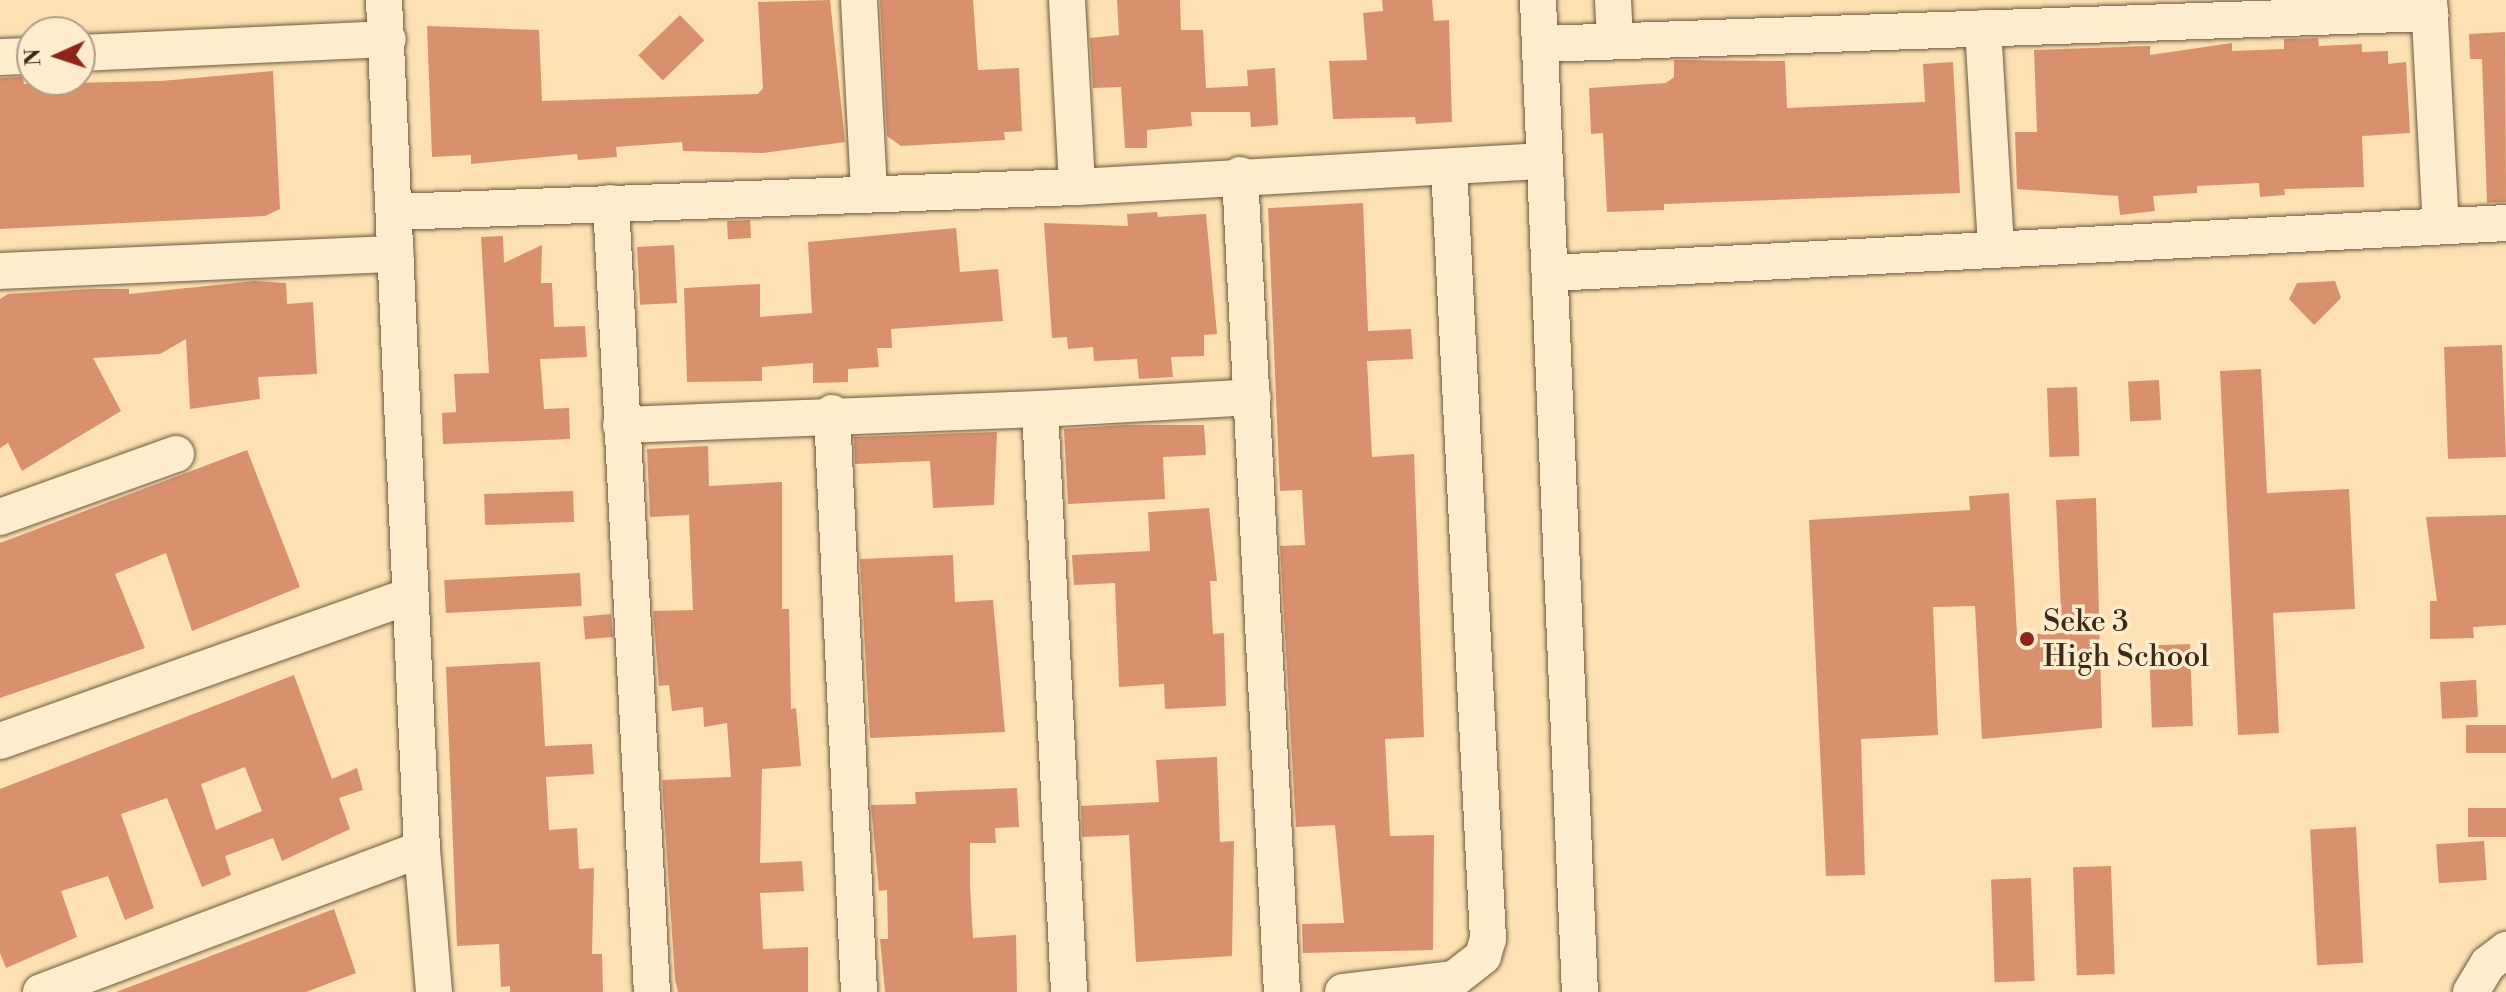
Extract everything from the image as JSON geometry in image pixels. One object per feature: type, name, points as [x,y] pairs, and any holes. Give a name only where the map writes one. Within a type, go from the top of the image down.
[{"type":"street","points":[[384,0],[422,849],[434,992]]},
{"type":"street","points":[[859,0],[869,193]]},
{"type":"street","points":[[1067,0],[1077,187]]},
{"type":"street","points":[[1538,0],[1552,273],[1580,992]]},
{"type":"street","points":[[1613,0],[1615,40]]},
{"type":"street","points":[[1541,44],[1615,40],[1824,15],[1983,28],[2019,12],[2429,6],[2441,226]]},
{"type":"street","points":[[1983,28],[1996,246]]},
{"type":"street","points":[[96,52],[388,39]]},
{"type":"street","points":[[394,212],[1077,187],[1240,175],[1544,161]]},
{"type":"street","points":[[1343,992],[1454,979],[1483,956],[1488,939],[1449,167]]},
{"type":"street","points":[[1240,175],[1282,992]]},
{"type":"street","points":[[611,203],[652,992]]},
{"type":"street","points":[[1552,273],[1996,246],[2506,223]]},
{"type":"street","points":[[0,271],[396,254]]},
{"type":"street","points":[[621,425],[832,413],[1040,409],[1253,397]]},
{"type":"street","points":[[1040,409],[1069,992]]},
{"type":"street","points":[[832,413],[859,992]]},
{"type":"street","points":[[0,517],[176,454]]},
{"type":"street","points":[[0,741],[410,596]]},
{"type":"street","points":[[41,992],[422,849]]},
{"type":"street","points":[[2471,992],[2488,964],[2506,950]]},
{"type":"building","points":[[830,0],[845,142],[763,153],[683,151],[682,142],[616,147],[617,157],[578,160],[577,154],[471,164],[471,155],[432,157],[427,26],[539,30],[542,101],[758,94],[763,88],[758,2]]},
{"type":"building","points":[[880,0],[973,0],[978,70],[1019,68],[1022,131],[1004,132],[1005,140],[901,146],[887,136]]},
{"type":"building","points":[[1117,0],[1180,0],[1181,30],[1203,30],[1206,88],[1248,86],[1247,70],[1275,68],[1278,125],[1251,127],[1250,112],[1191,112],[1192,126],[1147,130],[1147,148],[1125,148],[1121,87],[1093,88],[1090,38],[1119,35]]},
{"type":"building","points":[[1382,0],[1432,0],[1434,21],[1449,20],[1452,122],[1416,124],[1415,117],[1333,119],[1329,61],[1367,60],[1363,13],[1383,11]]},
{"type":"building","points":[[680,15],[704,40],[663,80],[638,55]]},
{"type":"building","points":[[2505,32],[2506,202],[2487,203],[2482,59],[2470,59],[2469,34]]},
{"type":"building","points":[[2318,38],[2319,46],[2362,44],[2362,52],[2388,51],[2388,64],[2406,62],[2410,133],[2362,136],[2364,187],[2284,189],[2285,195],[2260,197],[2259,183],[2197,186],[2197,193],[2153,196],[2155,211],[2120,215],[2118,196],[2017,189],[2015,132],[2037,132],[2034,50],[2150,46],[2150,55],[2232,43],[2232,51],[2284,49],[2284,39]]},
{"type":"building","points":[[1674,60],[1785,61],[1787,108],[1925,102],[1923,64],[1953,62],[1960,193],[1664,204],[1664,210],[1607,212],[1603,133],[1591,134],[1589,88],[1666,83],[1674,77]]},
{"type":"building","points":[[273,71],[280,209],[265,216],[0,229],[0,78],[16,77],[16,96],[96,96],[96,82],[161,81]]},
{"type":"building","points":[[1363,203],[1368,331],[1411,329],[1413,359],[1367,361],[1372,457],[1414,454],[1424,737],[1385,739],[1390,836],[1434,835],[1433,950],[1303,953],[1302,924],[1344,923],[1335,825],[1296,827],[1280,546],[1305,545],[1302,490],[1280,491],[1268,208]]},
{"type":"building","points":[[1157,212],[1158,217],[1206,214],[1217,334],[1204,335],[1204,356],[1171,357],[1173,377],[1139,379],[1137,359],[1094,361],[1093,347],[1068,349],[1067,337],[1052,338],[1044,223],[1128,226],[1127,214]]},
{"type":"building","points":[[750,220],[751,238],[728,239],[727,221]]},
{"type":"building","points":[[956,228],[960,272],[998,269],[1003,321],[891,329],[892,348],[877,348],[879,367],[848,369],[848,382],[813,383],[813,363],[762,367],[762,381],[687,382],[684,288],[760,284],[760,317],[812,313],[808,242]]},
{"type":"building","points":[[503,236],[504,263],[542,245],[541,283],[552,283],[554,327],[585,326],[587,357],[540,359],[544,409],[569,408],[570,439],[443,444],[442,413],[456,412],[454,374],[489,373],[481,237]]},
{"type":"building","points":[[674,245],[677,303],[640,305],[637,247]]},
{"type":"building","points":[[255,281],[286,283],[287,304],[313,302],[317,374],[258,377],[260,399],[190,409],[186,339],[160,354],[93,358],[121,411],[22,471],[8,443],[0,448],[0,299],[8,294],[129,289],[129,294]]},
{"type":"building","points":[[2335,281],[2341,298],[2314,325],[2289,299],[2297,283]]},
{"type":"building","points":[[2502,345],[2506,457],[2448,459],[2444,347]]},
{"type":"building","points":[[2261,369],[2267,493],[2349,489],[2355,609],[2273,613],[2279,733],[2238,735],[2220,371]]},
{"type":"building","points":[[2159,380],[2161,420],[2130,422],[2128,382]]},
{"type":"building","points":[[2077,387],[2079,456],[2049,457],[2047,388]]},
{"type":"building","points":[[1204,425],[1206,455],[1163,457],[1165,499],[1068,504],[1064,429]]},
{"type":"building","points":[[997,432],[994,505],[933,508],[930,461],[855,464],[854,437]]},
{"type":"building","points":[[708,446],[709,486],[782,482],[782,609],[789,609],[791,709],[796,708],[801,766],[762,769],[760,863],[802,861],[804,891],[760,893],[763,949],[808,947],[808,992],[678,992],[675,979],[662,780],[731,777],[727,723],[704,727],[703,707],[672,711],[669,685],[659,686],[653,611],[693,610],[689,515],[650,517],[647,449]]},
{"type":"building","points":[[247,450],[300,587],[192,631],[166,553],[115,574],[145,648],[0,698],[0,543]]},
{"type":"building","points":[[573,491],[574,522],[485,525],[484,494]]},
{"type":"building","points":[[2009,493],[2017,635],[2062,633],[2056,500],[2096,498],[2102,728],[1982,739],[1975,606],[1933,607],[1938,735],[1861,739],[1865,875],[1826,876],[1809,520],[1970,510],[1969,496]]},
{"type":"building","points":[[1209,508],[1217,581],[1210,581],[1213,634],[1224,633],[1226,706],[1165,709],[1164,684],[1119,687],[1115,583],[1074,585],[1072,555],[1150,551],[1148,512]]},
{"type":"building","points":[[2506,515],[2506,625],[2473,627],[2474,638],[2430,639],[2430,601],[2437,601],[2426,517]]},
{"type":"building","points":[[953,555],[955,602],[993,600],[1005,732],[870,738],[860,559]]},
{"type":"building","points":[[580,573],[582,606],[446,613],[444,580]]},
{"type":"building","points":[[611,614],[613,637],[585,639],[583,616]]},
{"type":"building","points":[[2190,644],[2193,726],[2152,727],[2149,645]]},
{"type":"building","points":[[540,662],[545,746],[592,744],[594,774],[546,777],[549,830],[577,828],[579,869],[594,868],[592,954],[602,954],[603,992],[510,992],[510,986],[501,987],[499,944],[457,946],[446,667]]},
{"type":"building","points":[[294,675],[332,779],[357,768],[363,790],[339,798],[350,829],[282,861],[273,838],[225,856],[231,875],[202,887],[167,798],[121,814],[154,908],[125,920],[108,876],[61,891],[77,937],[6,968],[0,953],[0,789]],"holes":[[[245,767],[262,811],[216,830],[201,784]]]},
{"type":"building","points":[[2476,680],[2478,717],[2442,719],[2440,682]]},
{"type":"building","points":[[2466,725],[2506,725],[2506,753],[2466,753]]},
{"type":"building","points":[[1217,757],[1220,842],[1234,841],[1232,956],[1136,962],[1129,835],[1082,837],[1081,806],[1159,802],[1156,760]]},
{"type":"building","points":[[1017,788],[1019,827],[995,828],[996,843],[970,843],[970,886],[973,938],[1016,935],[1017,992],[885,992],[880,939],[888,939],[887,890],[879,891],[871,805],[916,804],[915,792]]},
{"type":"building","points":[[2468,808],[2506,808],[2506,837],[2468,837]]},
{"type":"building","points":[[2356,827],[2363,963],[2317,965],[2310,829]]},
{"type":"building","points":[[2484,841],[2487,880],[2439,883],[2436,844]]},
{"type":"building","points":[[2111,866],[2115,974],[2077,975],[2073,867]]},
{"type":"building","points":[[2031,878],[2035,981],[1995,982],[1991,879]]},
{"type":"building","points":[[334,909],[356,973],[306,992],[116,992]]},
{"type":"place","name":"Seke 3 High School","points":[[2027,639]]}]
